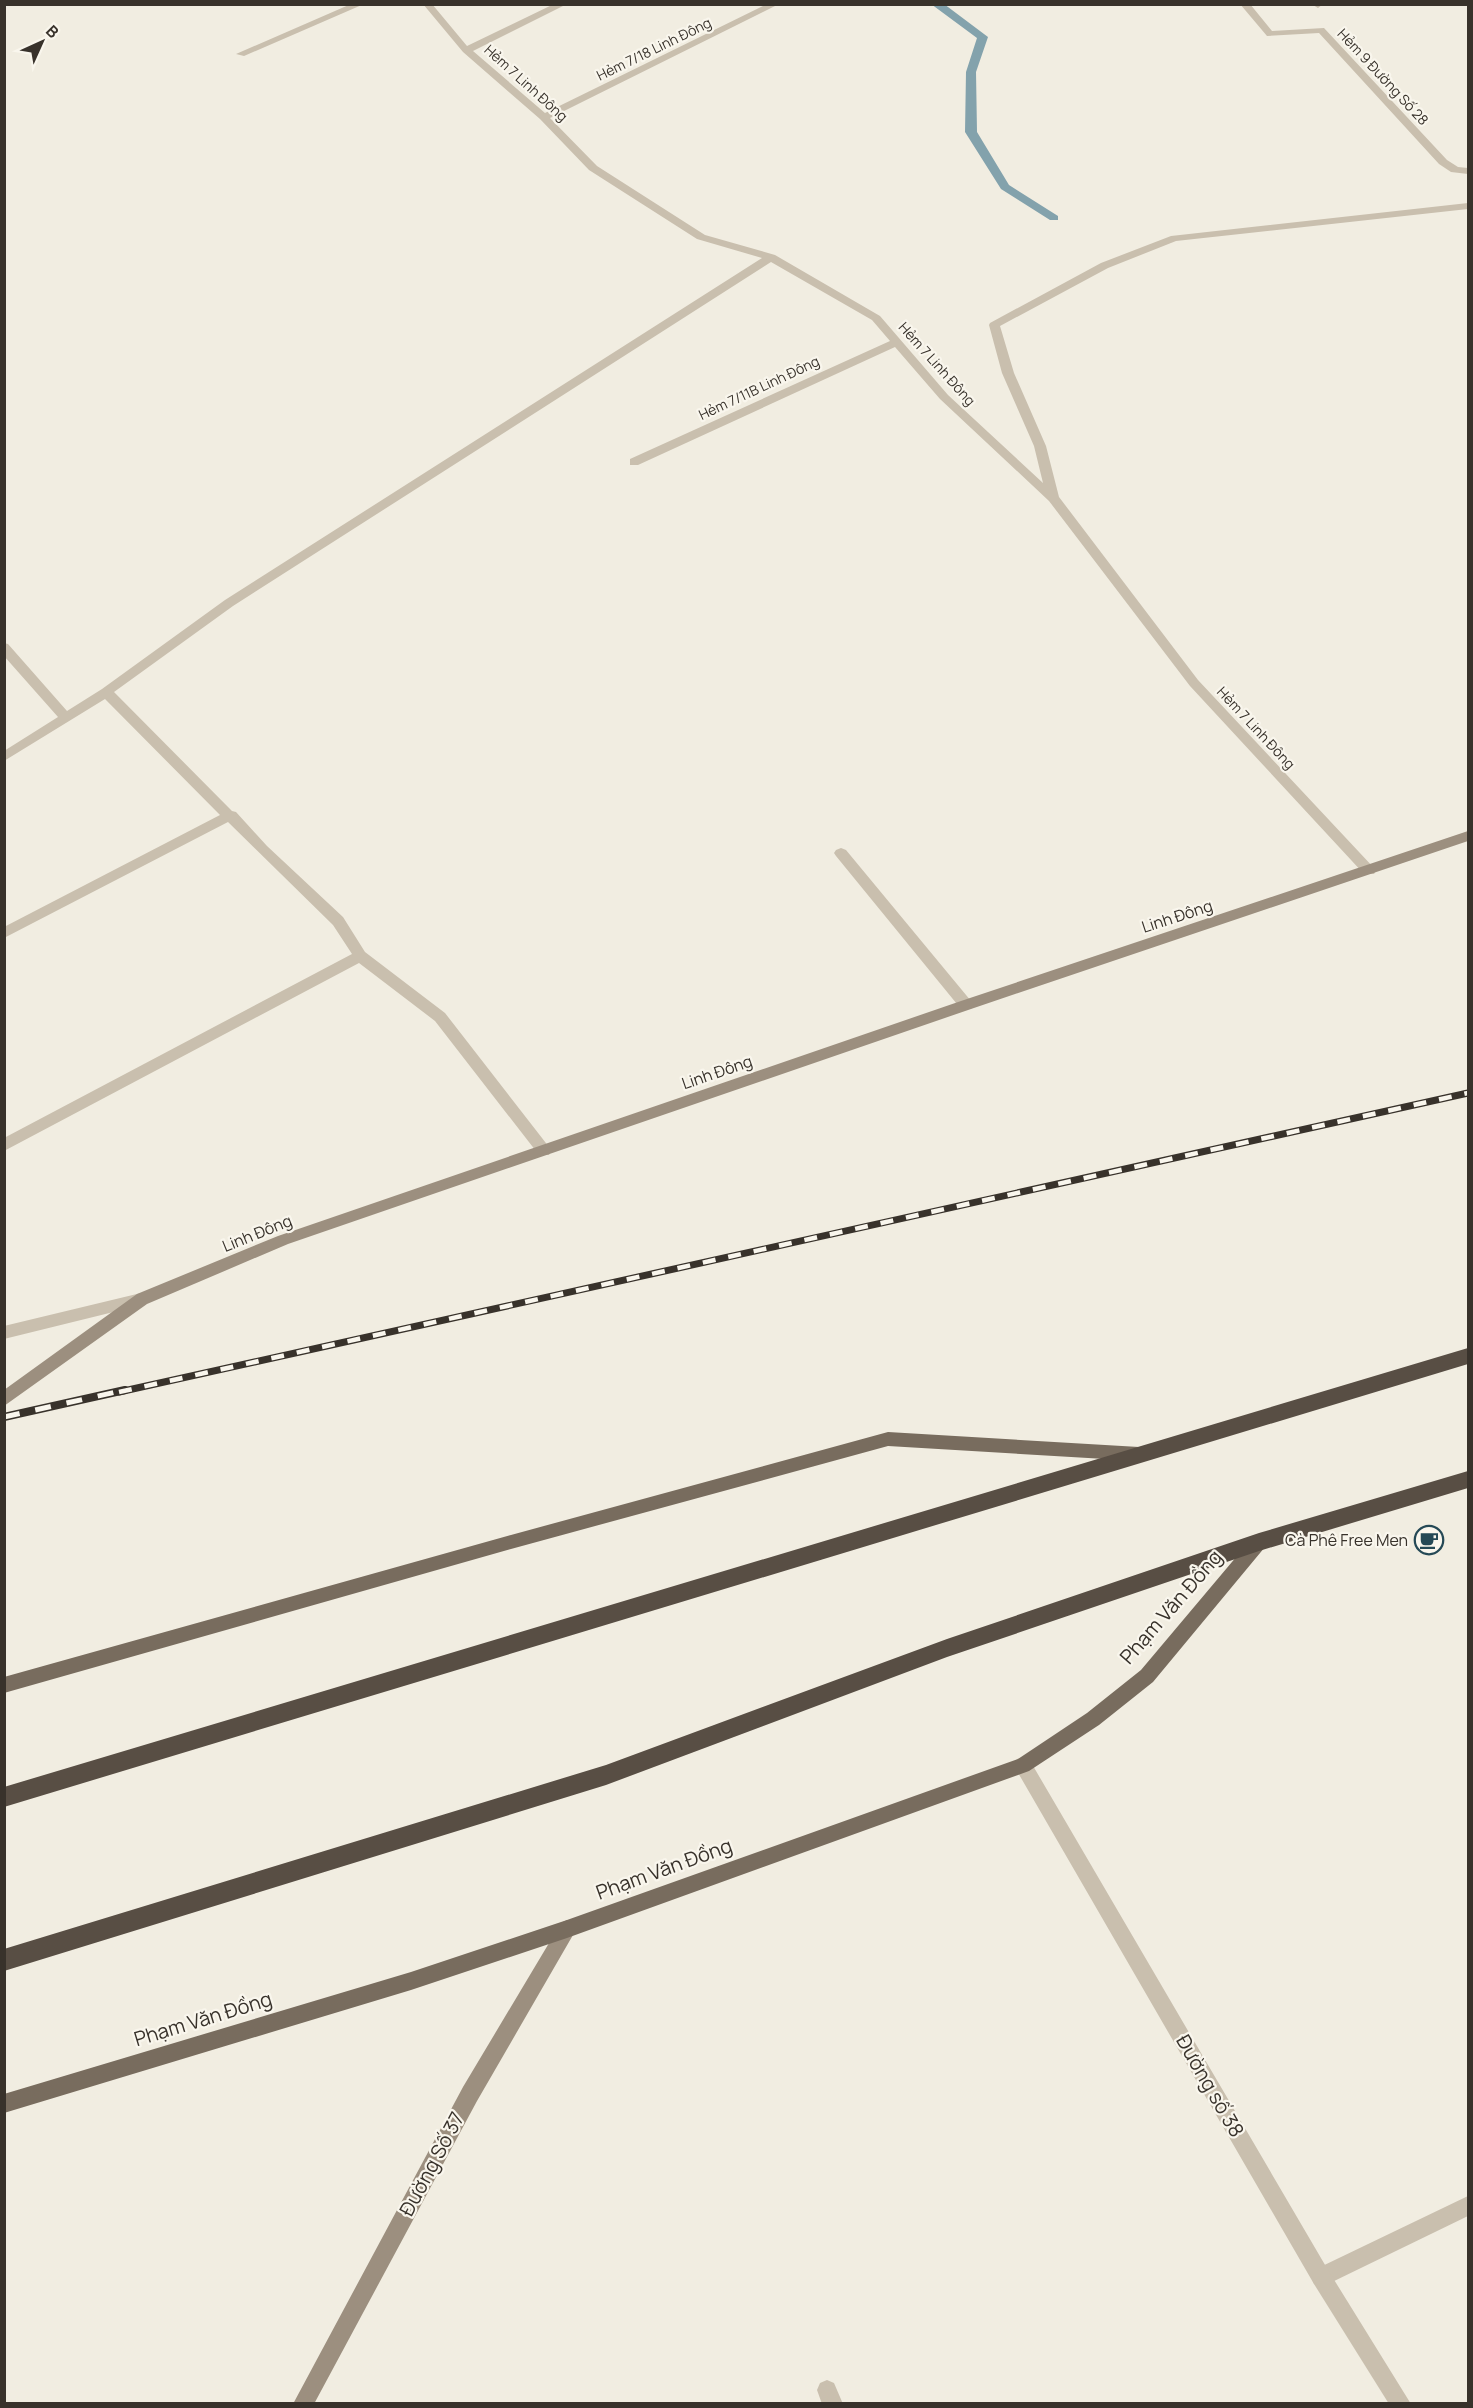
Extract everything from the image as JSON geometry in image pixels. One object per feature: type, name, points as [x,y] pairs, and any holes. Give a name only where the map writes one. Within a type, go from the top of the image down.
[{"type":"highway","points":[[4,1797],[1468,1356]]},
{"type":"highway","name":"Phạm Văn Đồng","points":[[4,1960],[606,1775],[947,1648],[1259,1542],[1468,1480]]},
{"type":"main road","points":[[4,1685],[511,1542],[888,1439],[1148,1454]]},
{"type":"main road","name":"Phạm Văn Đồng","points":[[4,2104],[411,1981],[567,1929],[1023,1765],[1094,1719],[1147,1676],[1259,1542]]},
{"type":"street","points":[[241,54],[360,4]]},
{"type":"street","name":"Hẻm 7 Linh Đông","points":[[427,4],[466,50],[544,117],[593,168],[701,237],[771,257],[876,318],[944,397],[1053,498],[1194,683],[1369,871]]},
{"type":"street","points":[[466,50],[563,4]]},
{"type":"street","name":"Hẻm 7/18 Linh Đông","points":[[544,117],[775,4]]},
{"type":"street","name":"Hẻm 9 Đường Số 28","points":[[1244,4],[1270,34],[1321,30],[1443,162],[1455,170],[1468,171]]},
{"type":"street","points":[[1053,498],[1040,446],[1008,373],[994,325],[1069,283],[1134,251],[1175,238],[1468,207]]},
{"type":"street","points":[[4,758],[106,692],[229,603],[771,257]]},
{"type":"street","name":"Hẻm 7/11B Linh Đông","points":[[634,462],[896,342]]},
{"type":"street","points":[[4,647],[66,718]]},
{"type":"street","points":[[106,692],[231,815],[262,849],[338,921],[360,956],[440,1017],[544,1151]]},
{"type":"street","points":[[4,933],[231,815]]},
{"type":"street","name":"Linh Đông","points":[[4,1399],[142,1299],[283,1240],[966,1005],[1468,836]]},
{"type":"street","points":[[841,853],[966,1005]]},
{"type":"street","points":[[4,1145],[360,956]]},
{"type":"street","points":[[4,1333],[142,1299]]},
{"type":"street","name":"Đường số 38","points":[[1023,1765],[1321,2277],[1401,2403]]},
{"type":"street","name":"Đường Số 37","points":[[303,2403],[470,2094],[567,1929]]},
{"type":"street","points":[[1321,2277],[1468,2206]]},
{"type":"waterway","points":[[936,4],[983,37],[971,72],[971,132],[1005,187],[1054,218]]},
{"type":"railway","points":[[119,1392],[1468,1093]]},
{"type":"railway","points":[[4,1417],[125,1390]]},
{"type":"place","name":"Cà Phê Free Men","points":[[1429,1540]]}]
